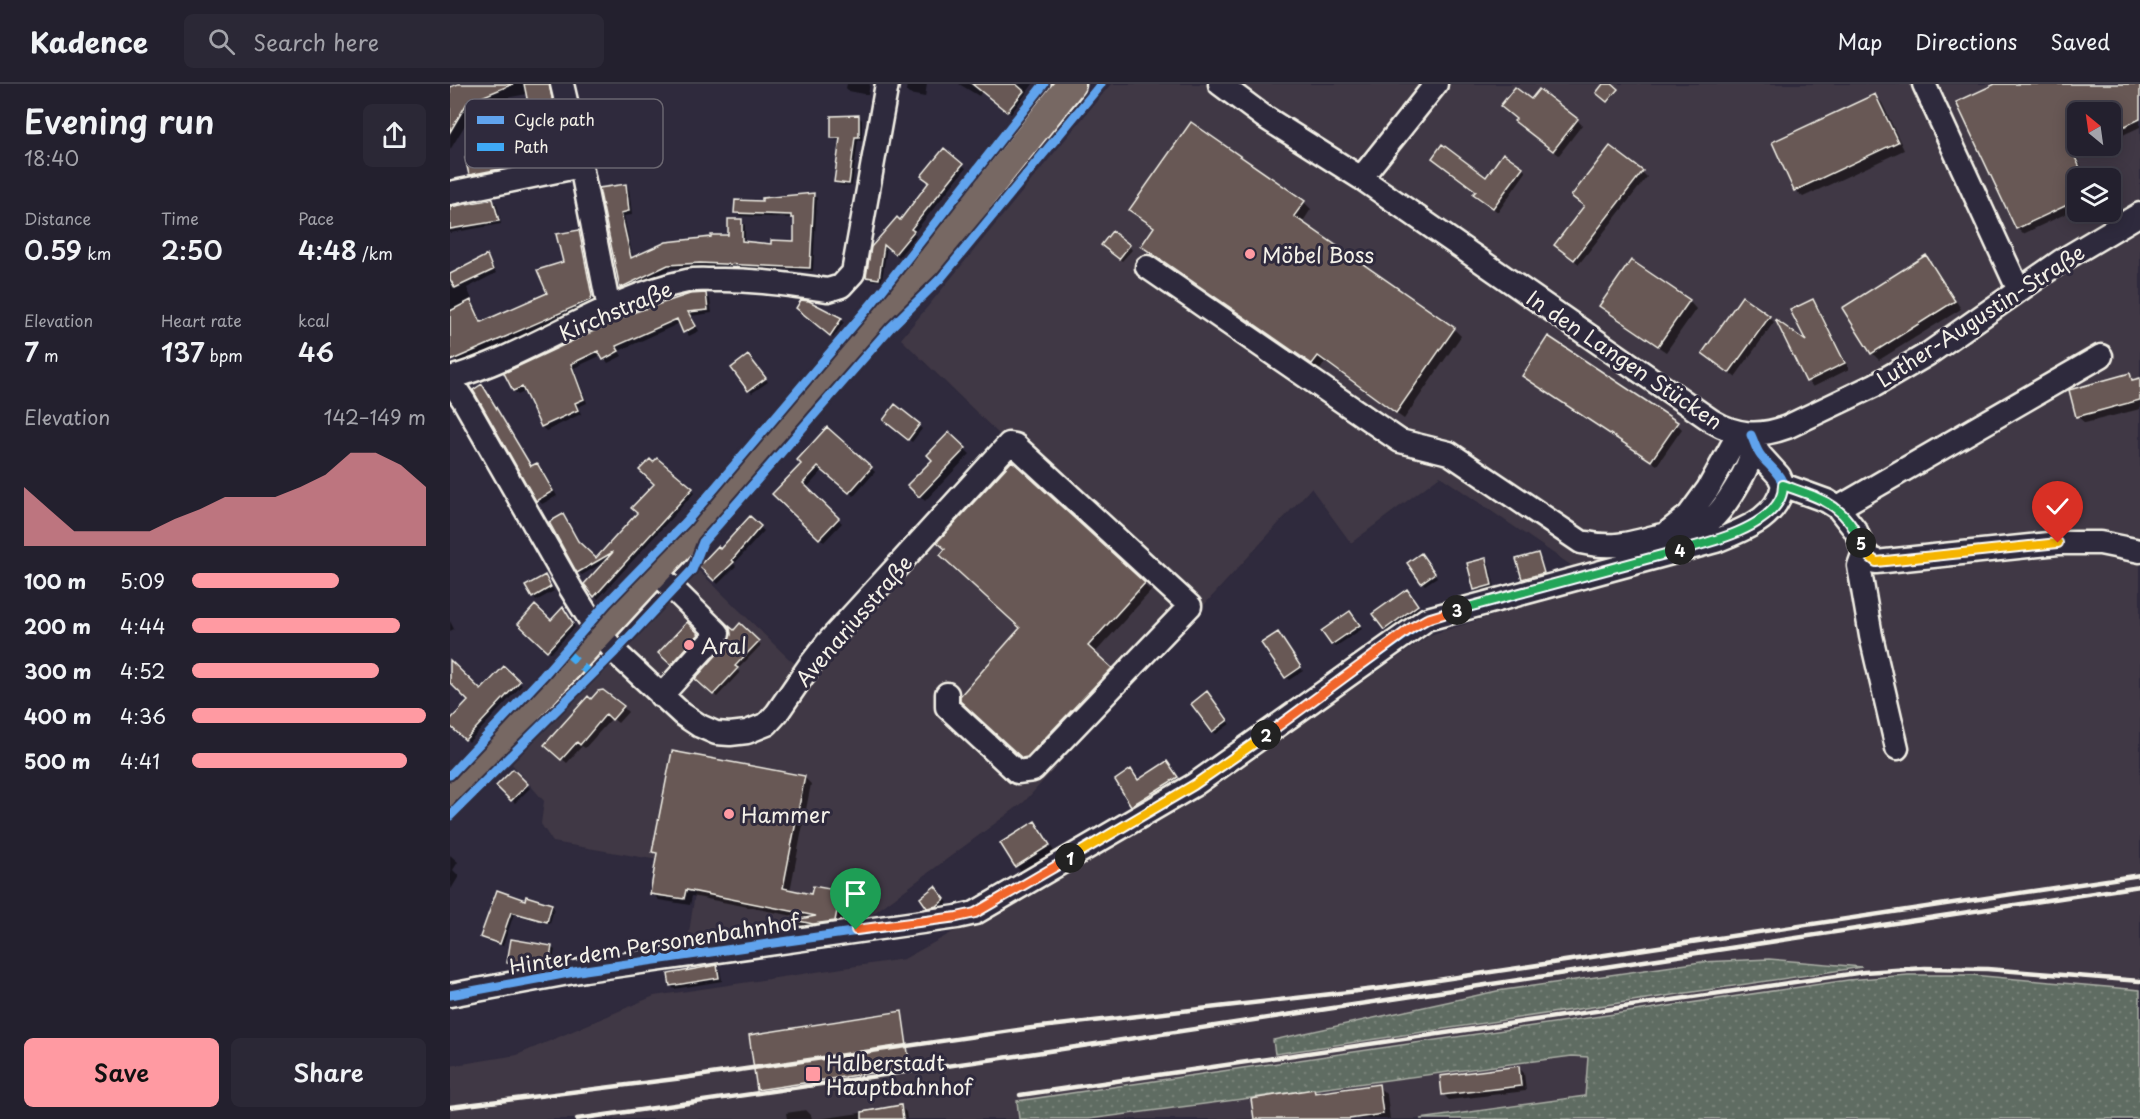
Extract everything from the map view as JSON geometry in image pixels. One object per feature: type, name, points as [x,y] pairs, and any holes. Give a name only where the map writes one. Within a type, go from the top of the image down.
[{"type":"main road","points":[[450,794],[744,476],[912,284],[1071,84]]},
{"type":"street","points":[[562,84],[565,99]]},
{"type":"street","name":"Kirchstraße","points":[[450,379],[529,347],[653,290],[689,280],[740,279],[828,290],[841,286],[854,273],[887,84]]},
{"type":"street","name":"In den Langen Stücken","points":[[1220,84],[1263,116],[1361,178],[1712,421],[1725,429],[1745,434]]},
{"type":"street","points":[[1361,178],[1436,84]]},
{"type":"street","points":[[1924,84],[2020,289]]},
{"type":"street","points":[[450,193],[571,168]]},
{"type":"street","points":[[581,168],[609,309]]},
{"type":"street","name":"Luther-Augustin-Straße","points":[[1745,434],[1774,432],[1875,385],[1928,354],[2061,261],[2140,214]]},
{"type":"street","points":[[1147,267],[1400,441],[1449,453],[1581,542],[1602,547],[1629,544],[1687,531],[1710,520],[1724,505],[1748,465],[1751,454],[1745,434]]},
{"type":"street","points":[[1838,508],[2100,356]]},
{"type":"street","name":"Avenariusstraße","points":[[450,379],[571,589],[615,652],[661,696],[700,726],[716,733],[747,732],[767,724],[827,643],[1009,444],[1015,445],[1190,606],[1033,770],[1017,772],[947,707],[947,694]]},
{"type":"street","points":[[1745,434],[1779,476],[1783,485],[1827,501],[1838,508],[1856,531],[1864,552],[1876,562],[2058,543],[2100,543],[2140,551]]},
{"type":"street","name":"Hinter dem Personenbahnhof","points":[[450,996],[585,970],[975,913],[1194,785],[1427,619],[1716,541],[1748,527],[1768,514],[1781,499],[1783,485]]},
{"type":"street","points":[[1864,552],[1859,566],[1871,636],[1897,748]]},
{"type":"street","points":[[655,571],[718,633],[661,696]]},
{"type":"shaded area","points":[[1111,84],[2140,84],[2140,1119],[450,1119],[450,1066],[517,1055],[654,996],[904,959],[1137,831],[1253,758],[1430,635],[1597,583],[1440,476],[1351,543],[1311,488],[1024,802],[859,924],[687,946],[699,867],[553,842],[541,824],[544,801],[512,764],[697,569],[788,658],[814,679],[844,632],[1002,437],[901,339]]},
{"type":"green space","points":[[1769,959],[1862,967],[1275,1054],[1273,1040],[1497,991],[1701,962]]},
{"type":"green space","points":[[1908,975],[1972,975],[2140,990],[2140,1119],[1420,1119],[1585,1096],[1588,1057],[1572,1056],[1089,1119],[1019,1119],[1017,1101],[1848,980]]},
{"type":"building","points":[[458,84],[513,84],[477,99],[465,99],[465,106],[450,132],[450,87]]},
{"type":"building","points":[[524,84],[549,84],[552,99],[527,99]]},
{"type":"building","points":[[972,84],[1016,84],[1024,91],[1007,112]]},
{"type":"building","points":[[1603,84],[1612,84],[1618,89],[1607,102],[1596,93]]},
{"type":"building","points":[[1995,84],[2140,84],[2140,119],[2121,128],[2121,102],[2067,102],[2067,156],[2074,156],[2080,168],[2067,168],[2067,205],[2016,229],[1956,102]]},
{"type":"building","points":[[1515,87],[1531,99],[1539,89],[1578,119],[1553,151],[1514,121],[1516,119],[1500,106]]},
{"type":"building","points":[[1875,94],[1898,142],[1794,191],[1772,142]]},
{"type":"building","points":[[859,115],[859,137],[855,137],[849,184],[834,182],[840,138],[831,138],[831,116]]},
{"type":"building","points":[[1191,122],[1305,201],[1294,216],[1455,328],[1396,413],[1318,356],[1312,364],[1141,246],[1154,227],[1129,210]]},
{"type":"building","points":[[1442,144],[1486,177],[1503,153],[1523,167],[1493,208],[1473,194],[1476,191],[1432,158]]},
{"type":"building","points":[[1610,146],[1643,171],[1574,260],[1554,245],[1584,206],[1571,196]]},
{"type":"building","points":[[944,148],[963,164],[911,229],[914,231],[895,254],[884,245],[879,279],[866,277],[871,247],[897,217],[900,220],[929,182],[921,176]]},
{"type":"building","points":[[467,168],[504,168],[469,175]]},
{"type":"building","points":[[626,184],[629,211],[621,213],[631,258],[666,242],[711,237],[711,235],[728,235],[728,219],[742,219],[742,241],[771,244],[771,240],[794,241],[794,218],[791,218],[791,215],[734,213],[735,200],[762,201],[762,198],[814,193],[810,268],[700,263],[668,265],[620,288],[599,188]]},
{"type":"building","points":[[493,199],[499,221],[450,229],[450,207]]},
{"type":"building","points":[[579,230],[592,296],[590,300],[450,361],[450,311],[471,300],[481,322],[547,293],[537,270],[563,262],[556,234]]},
{"type":"building","points":[[1112,231],[1130,245],[1119,259],[1101,245]]},
{"type":"building","points":[[487,255],[493,270],[455,288],[450,274]]},
{"type":"building","points":[[1926,255],[1955,301],[1871,354],[1842,308]]},
{"type":"building","points":[[1631,260],[1690,300],[1658,346],[1599,306]]},
{"type":"building","points":[[706,293],[708,310],[688,312],[696,326],[683,333],[677,319],[616,346],[619,351],[603,360],[598,351],[571,364],[584,399],[575,403],[578,410],[541,427],[522,387],[513,391],[504,373],[632,313],[690,294]]},
{"type":"building","points":[[1742,296],[1770,316],[1729,373],[1702,353]]},
{"type":"building","points":[[1813,299],[1845,363],[1806,382],[1775,319],[1806,341],[1790,310]]},
{"type":"building","points":[[801,300],[809,301],[842,318],[830,336],[796,308]]},
{"type":"building","points":[[1548,336],[1678,422],[1651,461],[1522,376]]},
{"type":"building","points":[[748,355],[766,378],[748,391],[731,368]]},
{"type":"building","points":[[2130,373],[2132,380],[2140,378],[2140,400],[2076,417],[2069,390]]},
{"type":"building","points":[[482,384],[531,466],[537,463],[553,491],[536,501],[473,390]]},
{"type":"building","points":[[895,404],[920,424],[908,440],[883,420]]},
{"type":"building","points":[[827,427],[872,467],[849,493],[818,467],[803,483],[839,518],[819,539],[772,494],[801,464],[797,460]]},
{"type":"building","points":[[949,432],[966,448],[919,497],[907,485],[932,460],[927,455]]},
{"type":"building","points":[[657,458],[693,488],[594,597],[584,584],[613,552],[577,573],[549,522],[563,514],[578,541],[596,558],[637,513],[631,508],[654,484],[639,470],[650,459],[653,462]]},
{"type":"building","points":[[1012,461],[1145,583],[1088,646],[1112,668],[1027,757],[1022,758],[960,701],[960,696],[1020,628],[940,555],[945,549],[937,542]]},
{"type":"building","points":[[750,516],[761,526],[732,560],[734,562],[714,581],[699,566],[718,546],[720,549]]},
{"type":"building","points":[[1421,553],[1435,573],[1421,583],[1407,563]]},
{"type":"building","points":[[1538,553],[1544,573],[1522,579],[1516,559]]},
{"type":"building","points":[[1486,558],[1492,585],[1474,590],[1467,563]]},
{"type":"building","points":[[545,575],[551,587],[532,598],[525,586]]},
{"type":"building","points":[[1407,589],[1418,605],[1384,630],[1372,614]]},
{"type":"building","points":[[535,605],[551,620],[563,607],[573,623],[547,651],[518,624]]},
{"type":"building","points":[[1350,611],[1360,625],[1331,645],[1321,631]]},
{"type":"building","points":[[687,622],[699,634],[671,665],[658,653]]},
{"type":"building","points":[[740,623],[759,641],[735,666],[738,668],[713,695],[695,679],[728,642],[731,635],[729,626],[734,630]]},
{"type":"building","points":[[1278,632],[1301,667],[1285,678],[1261,643]]},
{"type":"building","points":[[450,660],[481,690],[504,666],[520,681],[465,740],[450,726],[450,720],[468,701],[450,683]]},
{"type":"building","points":[[603,690],[624,706],[612,720],[606,714],[580,745],[577,742],[561,760],[544,745],[588,696],[591,699],[598,691]]},
{"type":"building","points":[[1207,691],[1228,720],[1212,732],[1191,704]]},
{"type":"building","name":"Hammer","points":[[672,751],[805,776],[783,888],[811,894],[813,886],[841,891],[835,921],[813,924],[794,920],[816,916],[686,890],[684,899],[650,894],[657,853],[652,852]]},
{"type":"building","points":[[1167,761],[1178,777],[1131,806],[1115,780],[1131,769],[1138,780]]},
{"type":"building","points":[[513,769],[528,784],[511,801],[496,786]]},
{"type":"building","points":[[1035,821],[1050,845],[1015,867],[1000,843]]},
{"type":"building","points":[[935,886],[945,899],[937,906],[927,908],[920,898]]},
{"type":"building","points":[[497,890],[525,900],[526,896],[552,904],[547,922],[511,912],[500,944],[480,937]]},
{"type":"building","points":[[762,925],[763,931],[719,937],[718,933]]},
{"type":"building","points":[[511,939],[552,946],[549,963],[529,967],[507,963]]},
{"type":"building","points":[[717,965],[719,978],[670,986],[668,974]]},
{"type":"building","points":[[902,1011],[910,1067],[757,1090],[749,1035]]},
{"type":"building","points":[[1519,1066],[1521,1086],[1442,1095],[1440,1076]]},
{"type":"building","points":[[1379,1084],[1383,1114],[1349,1119],[1254,1119],[1251,1099],[1314,1089],[1315,1093]]},
{"type":"building","points":[[901,1105],[903,1119],[862,1119],[862,1112]]},
{"type":"railway","points":[[450,1107],[683,1078],[1032,1028],[1384,988],[2140,875]]},
{"type":"railway","points":[[577,1119],[1016,1056],[2140,886]]},
{"type":"railway","points":[[1020,1095],[1864,972],[1925,968],[1987,969],[2140,981]]},
{"type":"marked path","points":[[565,651],[591,675]]},
{"type":"cycle path","points":[[450,775],[543,676],[607,603],[686,522],[873,302],[1044,84]]},
{"type":"cycle path","points":[[450,816],[615,652],[692,570],[703,542],[890,328],[941,278],[1101,84]]},
{"type":"cycle path","points":[[450,995],[585,970],[975,913],[1194,785],[1427,619],[1716,541],[1758,521],[1777,504],[1782,495],[1783,485],[1777,473],[1759,454],[1751,435]]},
{"type":"place","name":"Möbel Boss","points":[[1250,254]]},
{"type":"place","name":"Aral","points":[[689,645]]},
{"type":"place","name":"Hammer","points":[[729,814]]},
{"type":"place","name":"Halberstadt Hauptbahnhof","points":[[813,1074]]},
{"type":"route","points":[[856,930],[975,913],[1194,785],[1411,628],[1427,619],[1716,541],[1748,527],[1768,514],[1781,499],[1783,485],[1827,501],[1838,508],[1856,531],[1864,552],[1876,562],[2058,543]]}]
